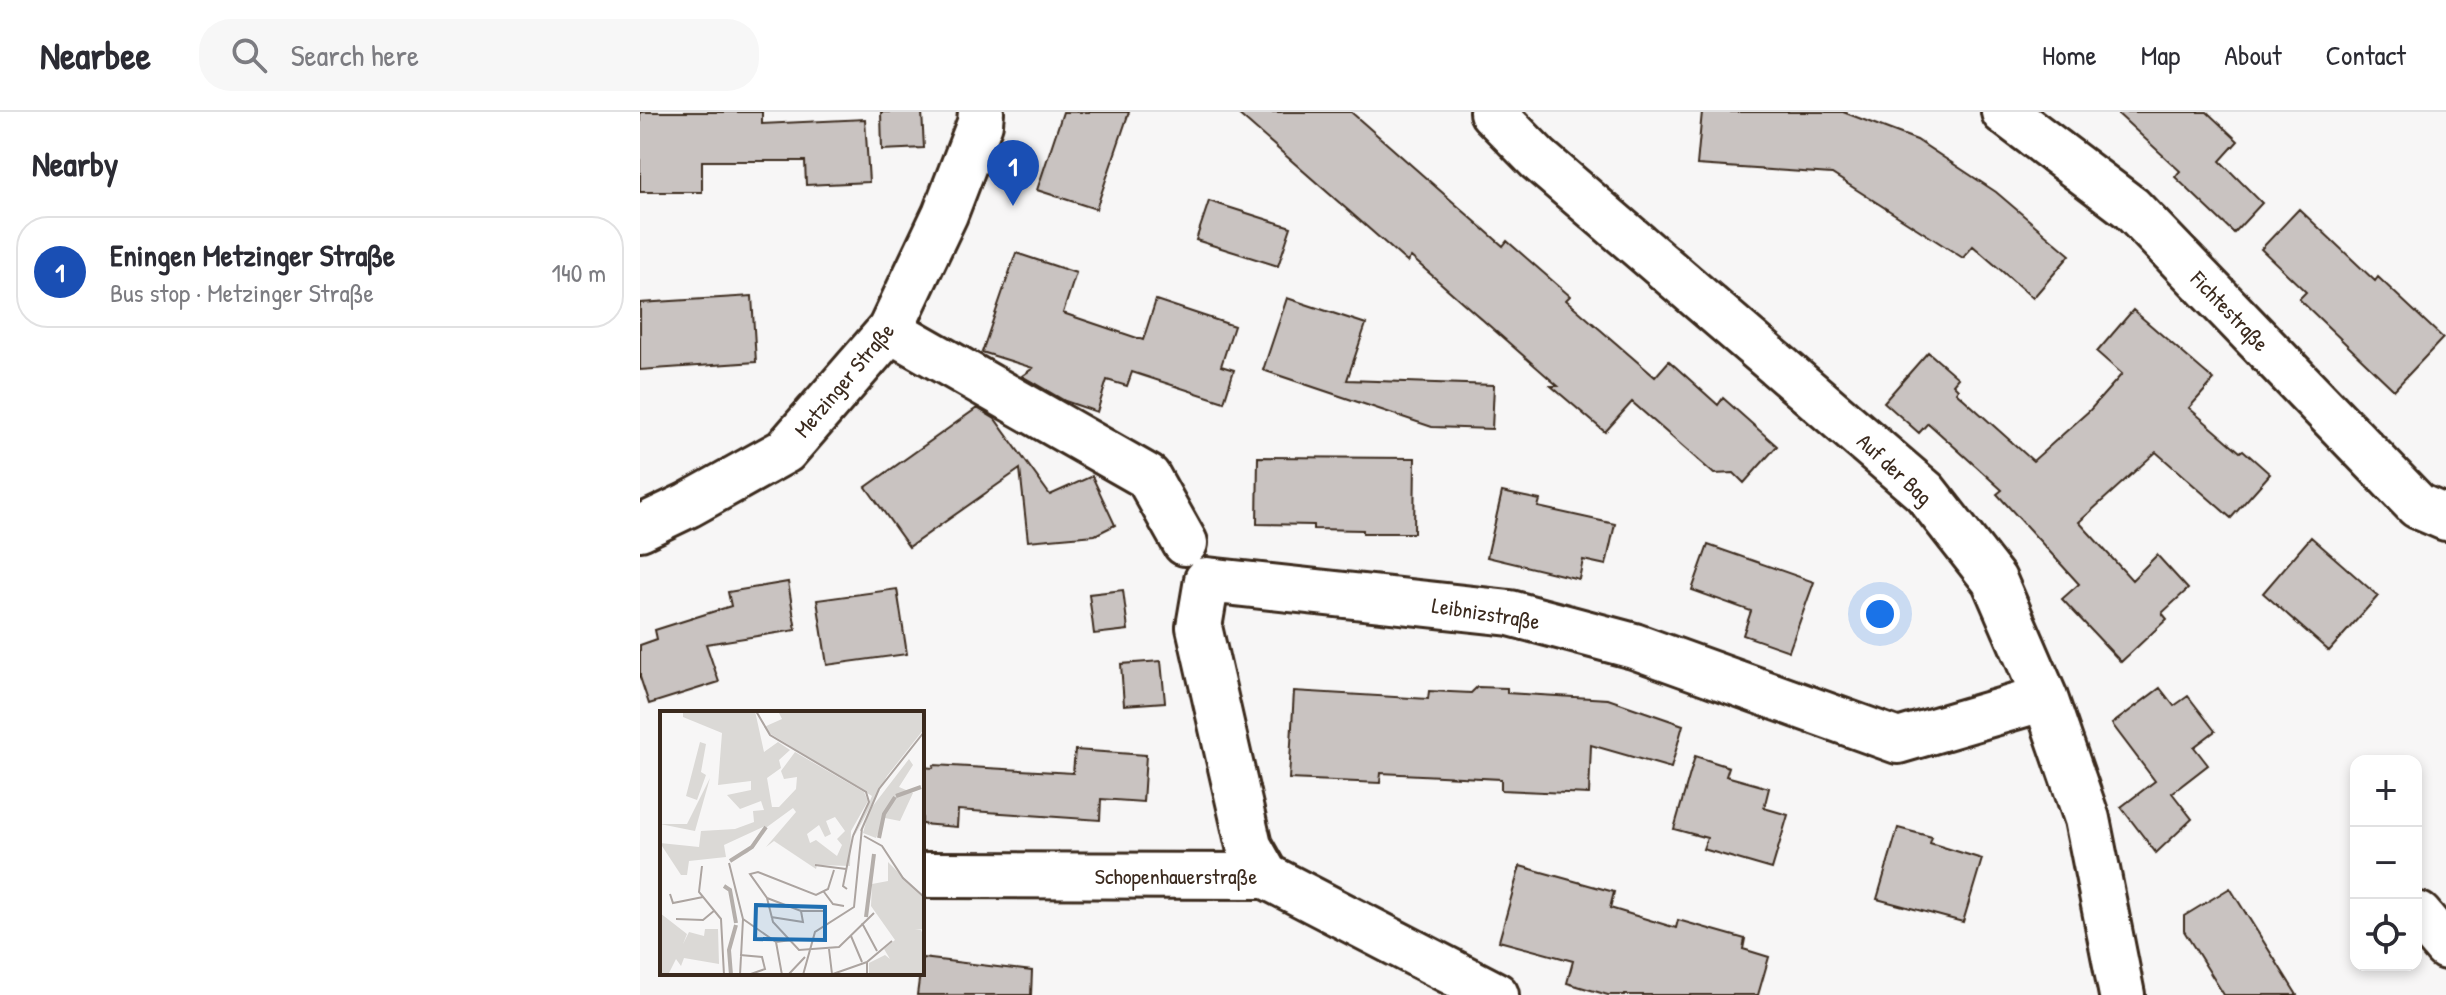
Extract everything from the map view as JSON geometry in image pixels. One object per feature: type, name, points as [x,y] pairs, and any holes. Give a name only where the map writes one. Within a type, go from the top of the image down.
[{"type":"street","name":"Metzinger Straße","points":[[640,528],[785,451],[890,330],[945,214],[980,123],[981,112]]},
{"type":"street","name":"Auf der Bag","points":[[1492,112],[1538,159],[1925,492],[1994,580],[2045,698],[2087,819],[2122,995]]},
{"type":"street","name":"Fichtestraße","points":[[2004,112],[2131,208],[2418,506],[2446,518]]},
{"type":"street","points":[[890,330],[1148,477],[1185,543]]},
{"type":"street","name":"Leibnizstraße","points":[[1266,876],[1249,846],[1199,627],[1207,580],[1510,613],[1634,646],[1898,741],[2045,698]]},
{"type":"street","name":"Schopenhauerstraße","points":[[924,875],[1266,876],[1496,995]]},
{"type":"building","points":[[640,112],[762,112],[762,124],[865,119],[869,182],[806,185],[805,161],[702,161],[702,192],[640,192]]},
{"type":"building","points":[[881,112],[922,112],[924,148],[882,150]]},
{"type":"building","points":[[1063,112],[1129,112],[1096,209],[1037,190]]},
{"type":"building","points":[[1236,112],[1351,112],[1503,246],[1507,241],[1570,296],[1566,300],[1655,377],[1669,361],[1718,405],[1723,398],[1777,446],[1744,483],[1734,473],[1714,474],[1632,402],[1605,432],[1551,386],[1558,386],[1411,257],[1407,262]]},
{"type":"building","points":[[1702,112],[1843,112],[1917,140],[1996,192],[2070,255],[2033,298],[1973,246],[1963,258],[1832,174],[1697,165]]},
{"type":"building","points":[[2116,112],[2207,112],[2238,141],[2220,161],[2262,203],[2234,233],[2175,177],[2180,171]]},
{"type":"building","points":[[1209,201],[1291,227],[1278,266],[1196,240]]},
{"type":"building","points":[[2299,209],[2375,281],[2378,277],[2443,338],[2394,390],[2299,299],[2306,292],[2261,249]]},
{"type":"building","points":[[1016,253],[1076,273],[1063,313],[1143,340],[1156,300],[1234,326],[1221,366],[1234,370],[1224,402],[1132,372],[1127,386],[1107,380],[1097,412],[1065,401],[1022,376],[1033,368],[982,352]]},
{"type":"building","points":[[752,296],[756,362],[640,370],[640,303]]},
{"type":"building","points":[[1287,298],[1366,324],[1347,380],[1494,385],[1492,429],[1432,427],[1263,370]]},
{"type":"building","points":[[2133,310],[2214,380],[2189,408],[2270,474],[2231,518],[2156,452],[2079,522],[2132,580],[2157,555],[2188,589],[2162,613],[2167,619],[2121,662],[2062,599],[2079,584],[1997,494],[2002,490],[1928,423],[1919,433],[1884,402],[1928,352],[1958,378],[1953,384],[1958,389],[1956,392],[2033,461],[2090,410],[2122,374],[2097,352]]},
{"type":"building","points":[[977,408],[995,419],[1050,495],[1092,476],[1115,525],[1095,535],[1028,541],[1020,469],[909,547],[866,487]]},
{"type":"building","points":[[1258,457],[1415,458],[1414,533],[1363,533],[1363,530],[1313,529],[1313,525],[1257,524]]},
{"type":"building","points":[[1502,492],[1540,500],[1538,507],[1615,524],[1606,565],[1583,560],[1579,579],[1487,557]]},
{"type":"building","points":[[2311,537],[2378,596],[2329,651],[2263,593]]},
{"type":"building","points":[[1708,545],[1814,582],[1789,651],[1743,635],[1751,611],[1692,590]]},
{"type":"building","points":[[788,582],[796,630],[706,644],[719,682],[649,704],[640,677],[640,645],[657,639],[655,630],[731,606],[728,592]]},
{"type":"building","points":[[897,589],[907,654],[827,665],[817,600]]},
{"type":"building","points":[[1123,590],[1128,630],[1094,634],[1089,594]]},
{"type":"building","points":[[1161,661],[1165,702],[1124,705],[1121,664]]},
{"type":"building","points":[[1477,687],[1507,688],[1507,693],[1608,699],[1683,725],[1671,768],[1591,745],[1589,794],[1501,790],[1501,779],[1381,773],[1380,783],[1289,779],[1294,691],[1428,699],[1429,691],[1471,693]]},
{"type":"building","points":[[2160,688],[2174,706],[2188,696],[2215,731],[2194,747],[2208,765],[2172,793],[2192,819],[2156,853],[2121,807],[2155,781],[2112,724]]},
{"type":"building","points":[[1075,750],[1146,755],[1143,802],[1101,799],[1100,820],[958,810],[957,827],[924,824],[924,767],[933,768],[934,765],[1073,773]]},
{"type":"building","points":[[1695,756],[1729,767],[1726,776],[1769,788],[1764,808],[1788,815],[1772,869],[1703,849],[1707,838],[1674,829]]},
{"type":"building","points":[[1898,828],[1932,837],[1930,843],[1982,859],[1963,922],[1877,899]]},
{"type":"building","points":[[1520,866],[1614,892],[1610,908],[1676,928],[1678,920],[1745,939],[1743,949],[1769,957],[1758,995],[1608,995],[1567,983],[1573,961],[1499,941]]},
{"type":"building","points":[[2230,888],[2297,995],[2224,995],[2184,931],[2184,916]]},
{"type":"building","points":[[924,958],[1032,971],[1031,995],[917,995],[920,975],[924,975]]},
{"type":"place","name":"Eningen Metzinger Straße","points":[[1013,206]]}]
